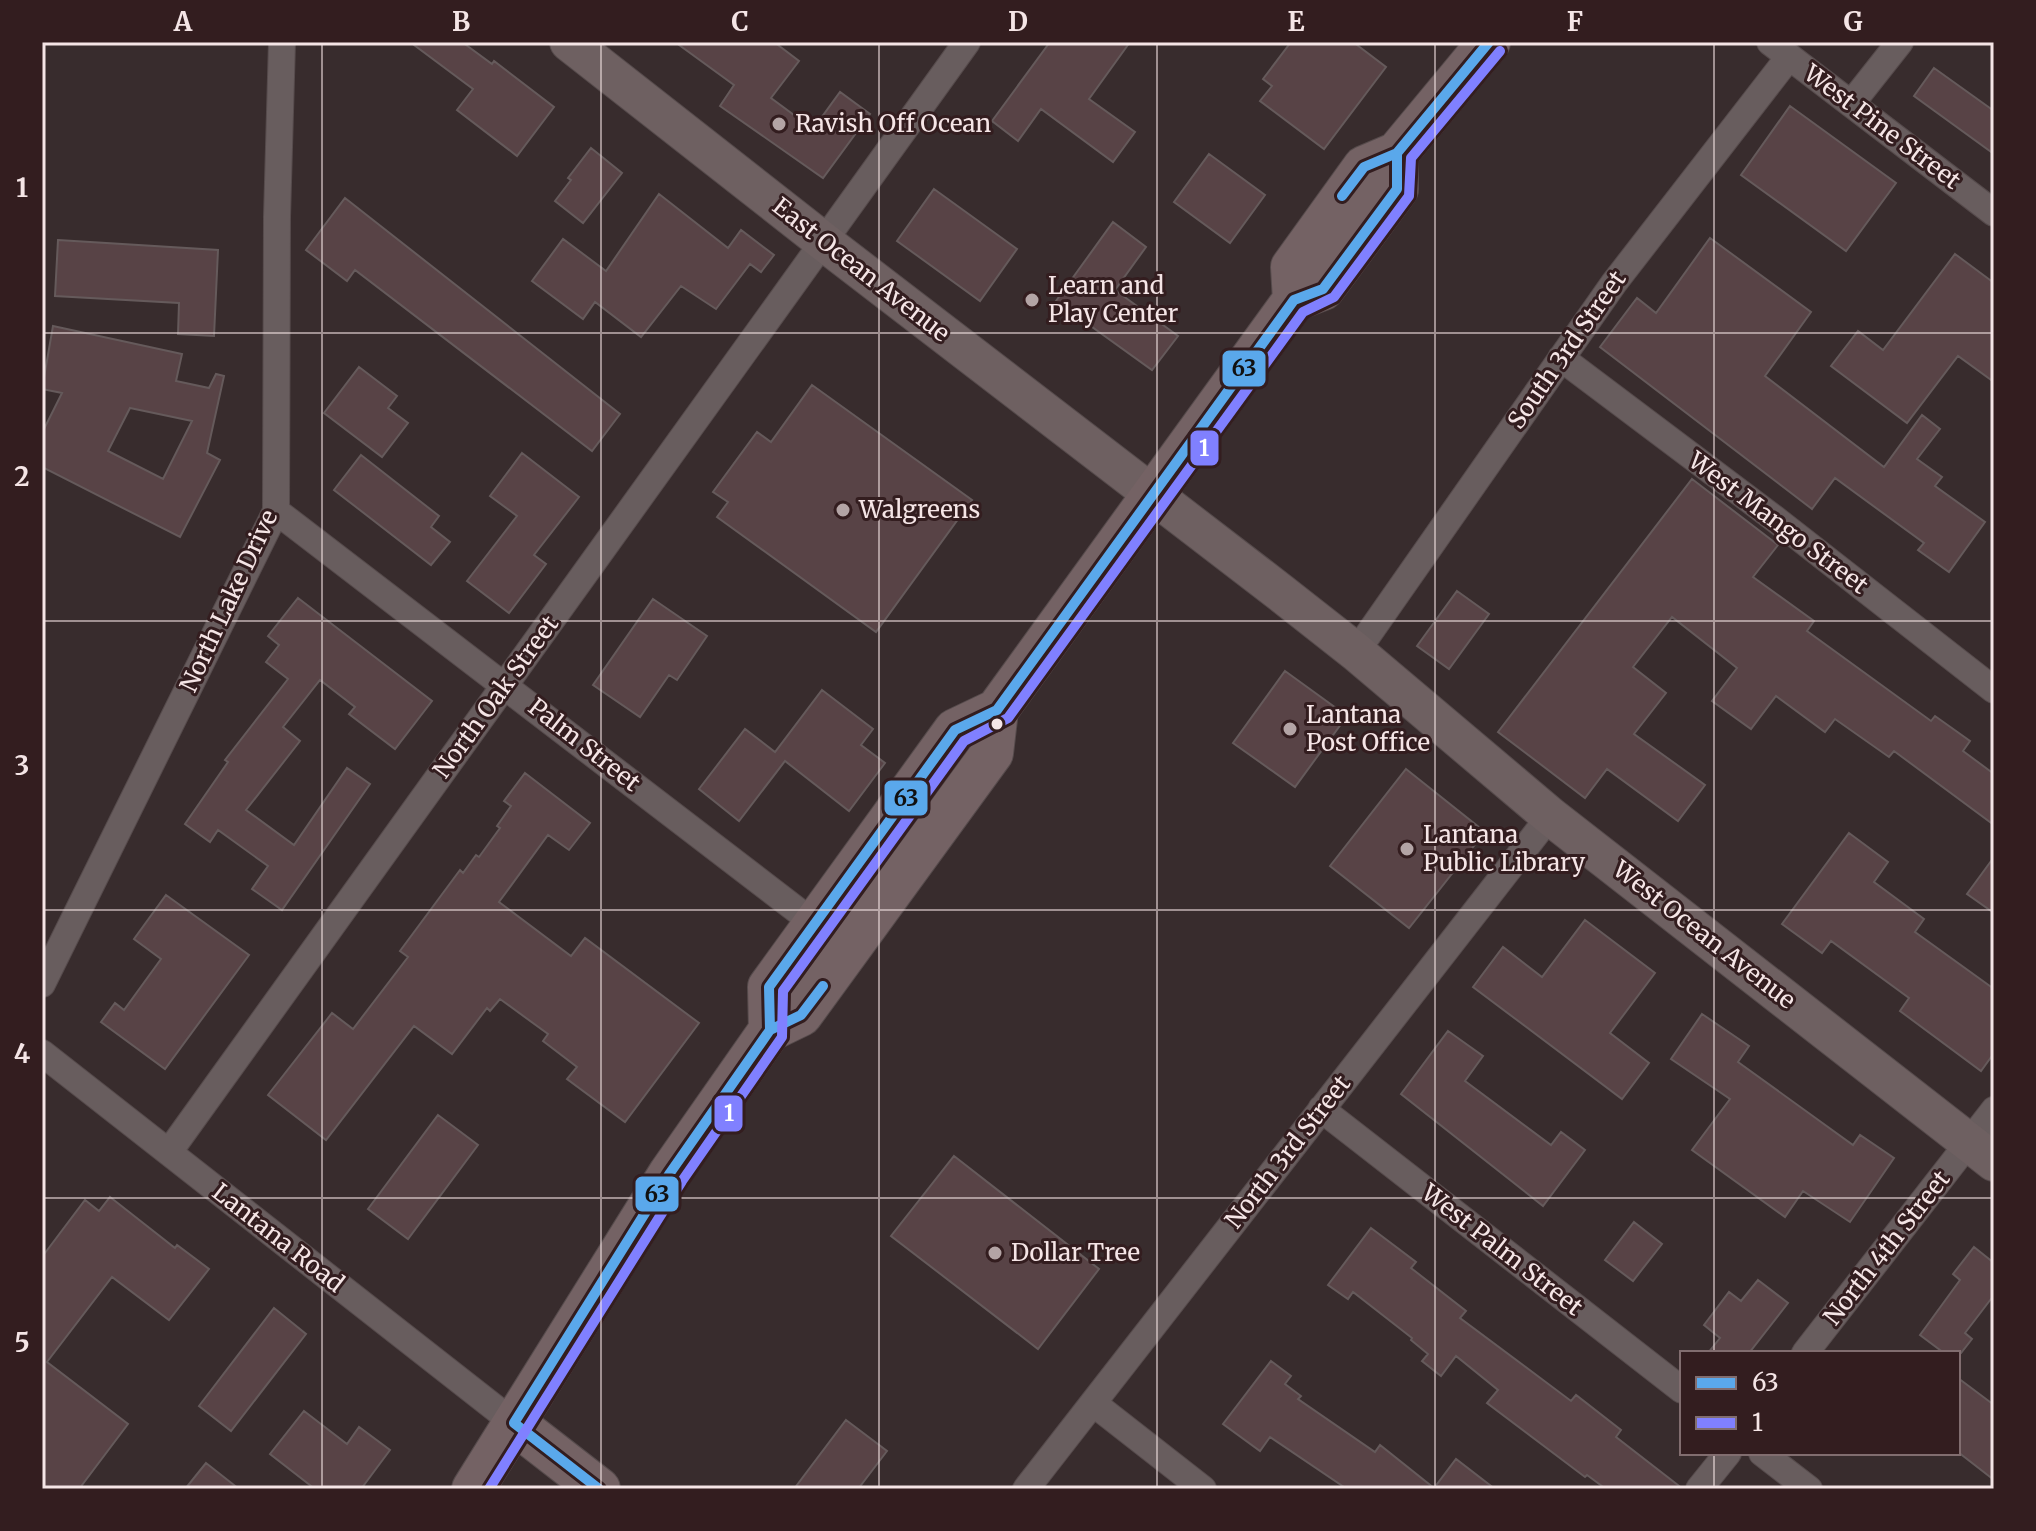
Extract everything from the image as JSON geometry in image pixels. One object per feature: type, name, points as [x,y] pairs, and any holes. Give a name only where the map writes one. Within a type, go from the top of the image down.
[{"type":"main road","points":[[770,1030],[769,987],[955,730],[997,710],[1294,300],[1323,289],[1397,189],[1397,153],[1489,42]]},
{"type":"main road","points":[[473,1489],[670,1173],[770,1030],[801,1015],[992,753],[997,710]]},
{"type":"main road","points":[[514,1423],[599,1489]]},
{"type":"street","name":"North Lake Drive","points":[[42,984],[276,511],[277,217],[282,42]]},
{"type":"street","name":"East Ocean Avenue","points":[[569,42],[1154,495]]},
{"type":"street","name":"North Oak Street","points":[[169,1152],[967,42]]},
{"type":"street","points":[[1851,104],[1900,42]]},
{"type":"street","name":"West Pine Street","points":[[1779,49],[1994,213]]},
{"type":"street","name":"South 3rd Street","points":[[1356,652],[1779,49]]},
{"type":"street","name":"West Mango Street","points":[[1561,358],[1775,519],[1994,690]]},
{"type":"street","name":"West Ocean Avenue","points":[[1154,495],[1356,652],[1550,816],[1982,1152]]},
{"type":"street","name":"Palm Street","points":[[276,511],[815,924]]},
{"type":"street","name":"North 3rd Street","points":[[1026,1489],[1550,816]]},
{"type":"street","name":"Lantana Road","points":[[42,1053],[514,1423]]},
{"type":"street","name":"West Palm Street","points":[[1321,1109],[1680,1388]]},
{"type":"street","name":"North 4th Street","points":[[1807,1351],[1982,1152],[1994,1110]]},
{"type":"street","points":[[1093,1403],[1203,1489]]},
{"type":"street","points":[[1699,1489],[1726,1455]]},
{"type":"street","points":[[1765,1455],[1809,1489]]},
{"type":"building","points":[[410,42],[462,42],[492,64],[494,61],[554,107],[517,156],[457,110],[473,89]]},
{"type":"building","points":[[675,42],[774,42],[799,61],[771,98],[813,129],[840,92],[870,114],[823,178],[720,106],[734,85]]},
{"type":"building","points":[[1050,42],[1130,42],[1089,99],[1135,132],[1113,162],[1041,109],[1018,141],[992,121]]},
{"type":"building","points":[[1291,42],[1353,42],[1386,67],[1324,149],[1260,101],[1272,86],[1263,79]]},
{"type":"building","points":[[1934,68],[1994,111],[1994,154],[1914,96]]},
{"type":"building","points":[[1790,106],[1896,183],[1846,251],[1741,175]]},
{"type":"building","points":[[591,148],[622,173],[583,223],[555,201]]},
{"type":"building","points":[[1209,154],[1265,195],[1230,243],[1174,202]]},
{"type":"building","points":[[934,189],[1017,249],[980,301],[897,241]]},
{"type":"building","points":[[659,194],[728,248],[741,230],[774,255],[761,272],[750,264],[716,309],[681,286],[641,337],[595,302],[583,319],[532,281],[563,239],[606,271]]},
{"type":"building","points":[[345,198],[620,414],[592,451],[355,270],[347,281],[306,250]]},
{"type":"building","points":[[1113,222],[1146,247],[1115,290],[1178,336],[1152,370],[1056,301]]},
{"type":"building","points":[[1710,238],[1811,312],[1765,376],[1884,467],[1922,415],[1940,429],[1917,459],[1942,477],[1935,486],[1985,522],[1949,572],[1918,550],[1924,543],[1835,478],[1812,509],[1600,347],[1637,298],[1656,313]]},
{"type":"building","points":[[58,240],[218,250],[214,336],[178,334],[179,303],[55,296]]},
{"type":"building","points":[[1955,254],[1994,283],[1994,382],[1958,356],[1907,423],[1831,366],[1858,331],[1883,350]]},
{"type":"building","points":[[53,326],[182,354],[176,381],[209,388],[216,374],[224,376],[207,453],[220,460],[180,537],[42,467],[42,433],[62,393],[42,389]],"holes":[[[130,408],[192,421],[163,479],[108,451]]]},
{"type":"building","points":[[359,367],[397,396],[388,408],[408,423],[382,457],[324,413]]},
{"type":"building","name":"Walgreens","points":[[812,385],[972,500],[876,632],[717,517],[728,502],[713,492],[757,432],[771,442]]},
{"type":"building","points":[[522,453],[579,497],[534,555],[546,564],[509,613],[467,581],[517,516],[490,496]]},
{"type":"building","points":[[361,455],[439,516],[431,527],[450,542],[431,565],[334,490]]},
{"type":"building","points":[[1692,479],[1778,545],[1753,577],[1814,621],[1807,631],[1931,721],[1935,716],[1970,741],[1963,751],[1994,774],[1994,825],[1894,751],[1889,757],[1835,719],[1825,732],[1776,696],[1751,729],[1712,701],[1737,668],[1672,617],[1633,667],[1666,693],[1634,734],[1705,785],[1678,821],[1607,769],[1585,798],[1498,732]]},
{"type":"building","points":[[1457,591],[1489,614],[1449,669],[1417,646]]},
{"type":"building","points":[[298,598],[432,701],[395,749],[349,714],[355,707],[320,680],[283,727],[300,741],[246,810],[294,845],[347,768],[370,784],[282,910],[252,889],[268,866],[218,830],[210,842],[185,824],[228,762],[225,760],[288,679],[266,662],[279,645],[268,636]]},
{"type":"building","points":[[653,599],[707,636],[677,680],[669,675],[640,717],[593,685]]},
{"type":"building","name":"Lantana Post Office","points":[[1285,671],[1347,716],[1295,787],[1233,743]]},
{"type":"building","points":[[822,690],[873,729],[861,745],[885,763],[849,811],[785,761],[739,821],[699,789],[745,729],[775,752]]},
{"type":"building","name":"Lantana Public Library","points":[[1406,769],[1485,832],[1409,928],[1330,866]]},
{"type":"building","points":[[525,773],[590,823],[569,850],[548,835],[499,902],[571,956],[585,938],[699,1023],[625,1122],[567,1079],[577,1067],[543,1041],[548,1034],[500,999],[490,1011],[487,1008],[452,1054],[414,1026],[326,1140],[268,1095],[332,1013],[353,1029],[408,957],[400,951],[460,870],[463,873],[476,855],[479,857],[500,828],[497,826],[511,806],[504,801]]},
{"type":"building","points":[[1849,833],[1888,862],[1874,882],[1924,919],[1915,932],[1994,989],[1994,1053],[1981,1071],[1900,1011],[1909,998],[1831,941],[1822,953],[1782,924]]},
{"type":"building","points":[[1994,857],[1994,913],[1967,894]]},
{"type":"building","points":[[166,895],[249,955],[165,1069],[101,1022],[115,1003],[124,1010],[161,959],[134,939]]},
{"type":"building","points":[[1585,920],[1655,973],[1610,1033],[1649,1063],[1622,1099],[1473,987],[1503,947],[1542,977]]},
{"type":"building","points":[[1702,1014],[1749,1046],[1738,1062],[1853,1145],[1860,1135],[1894,1158],[1850,1222],[1803,1191],[1785,1217],[1692,1150],[1730,1099],[1671,1059]]},
{"type":"building","points":[[1448,1031],[1483,1056],[1465,1081],[1551,1145],[1561,1132],[1585,1150],[1543,1206],[1401,1094]]},
{"type":"building","points":[[438,1115],[478,1145],[408,1239],[368,1209]]},
{"type":"building","name":"Dollar Tree","points":[[954,1156],[1099,1269],[1038,1349],[891,1236]]},
{"type":"building","points":[[110,1197],[175,1248],[177,1245],[209,1269],[169,1320],[112,1277],[47,1362],[128,1424],[79,1489],[42,1489],[42,1257],[85,1200],[99,1211]]},
{"type":"building","points":[[1634,1222],[1662,1244],[1633,1281],[1605,1260]]},
{"type":"building","points":[[1371,1228],[1416,1262],[1411,1268],[1466,1311],[1460,1318],[1571,1401],[1576,1395],[1621,1430],[1616,1437],[1683,1489],[1606,1489],[1587,1475],[1585,1477],[1487,1403],[1498,1390],[1456,1356],[1441,1376],[1422,1361],[1428,1354],[1412,1338],[1353,1292],[1348,1299],[1328,1285]]},
{"type":"building","points":[[1974,1247],[1994,1263],[1994,1295],[1965,1333],[1972,1339],[1961,1353],[1941,1351],[1920,1335],[1960,1280],[1953,1274]]},
{"type":"building","points":[[1758,1280],[1788,1303],[1751,1351],[1710,1351],[1720,1338],[1704,1325],[1729,1292],[1741,1301]]},
{"type":"building","points":[[274,1308],[306,1334],[231,1431],[199,1406]]},
{"type":"building","points":[[1271,1361],[1291,1376],[1285,1384],[1301,1396],[1298,1399],[1375,1452],[1380,1445],[1434,1488],[1456,1459],[1495,1489],[1347,1489],[1270,1437],[1260,1451],[1223,1424]]},
{"type":"building","points":[[1960,1380],[1994,1405],[1994,1480],[1960,1454]]},
{"type":"building","points":[[304,1411],[347,1444],[359,1427],[390,1450],[361,1489],[315,1489],[270,1454]]},
{"type":"building","points":[[846,1420],[887,1451],[858,1489],[794,1489]]},
{"type":"building","points":[[206,1463],[239,1489],[185,1489]]},
{"type":"transit line","name":"63","points":[[1342,196],[1364,167],[1397,153],[1489,42]]},
{"type":"transit line","name":"1","points":[[489,1489],[682,1181],[782,1037],[783,991],[964,741],[1008,718],[1303,312],[1334,297],[1409,196],[1411,158],[1500,51]]},
{"type":"transit line","name":"63","points":[[770,1030],[769,987],[955,730],[997,710],[1294,300],[1323,289],[1397,189],[1397,153]]},
{"type":"transit line","name":"63","points":[[514,1423],[670,1173],[770,1030],[801,1015],[823,986]]},
{"type":"transit line","name":"63","points":[[514,1423],[599,1489]]},
{"type":"place","name":"Ravish Off Ocean","points":[[779,124]]},
{"type":"place","name":"Learn and Play Center","points":[[1032,300]]},
{"type":"place","name":"Walgreens","points":[[843,510]]},
{"type":"place","name":"Lantana Post Office","points":[[1290,729]]},
{"type":"place","name":"Lantana Public Library","points":[[1407,849]]},
{"type":"place","name":"Dollar Tree","points":[[995,1253]]}]
